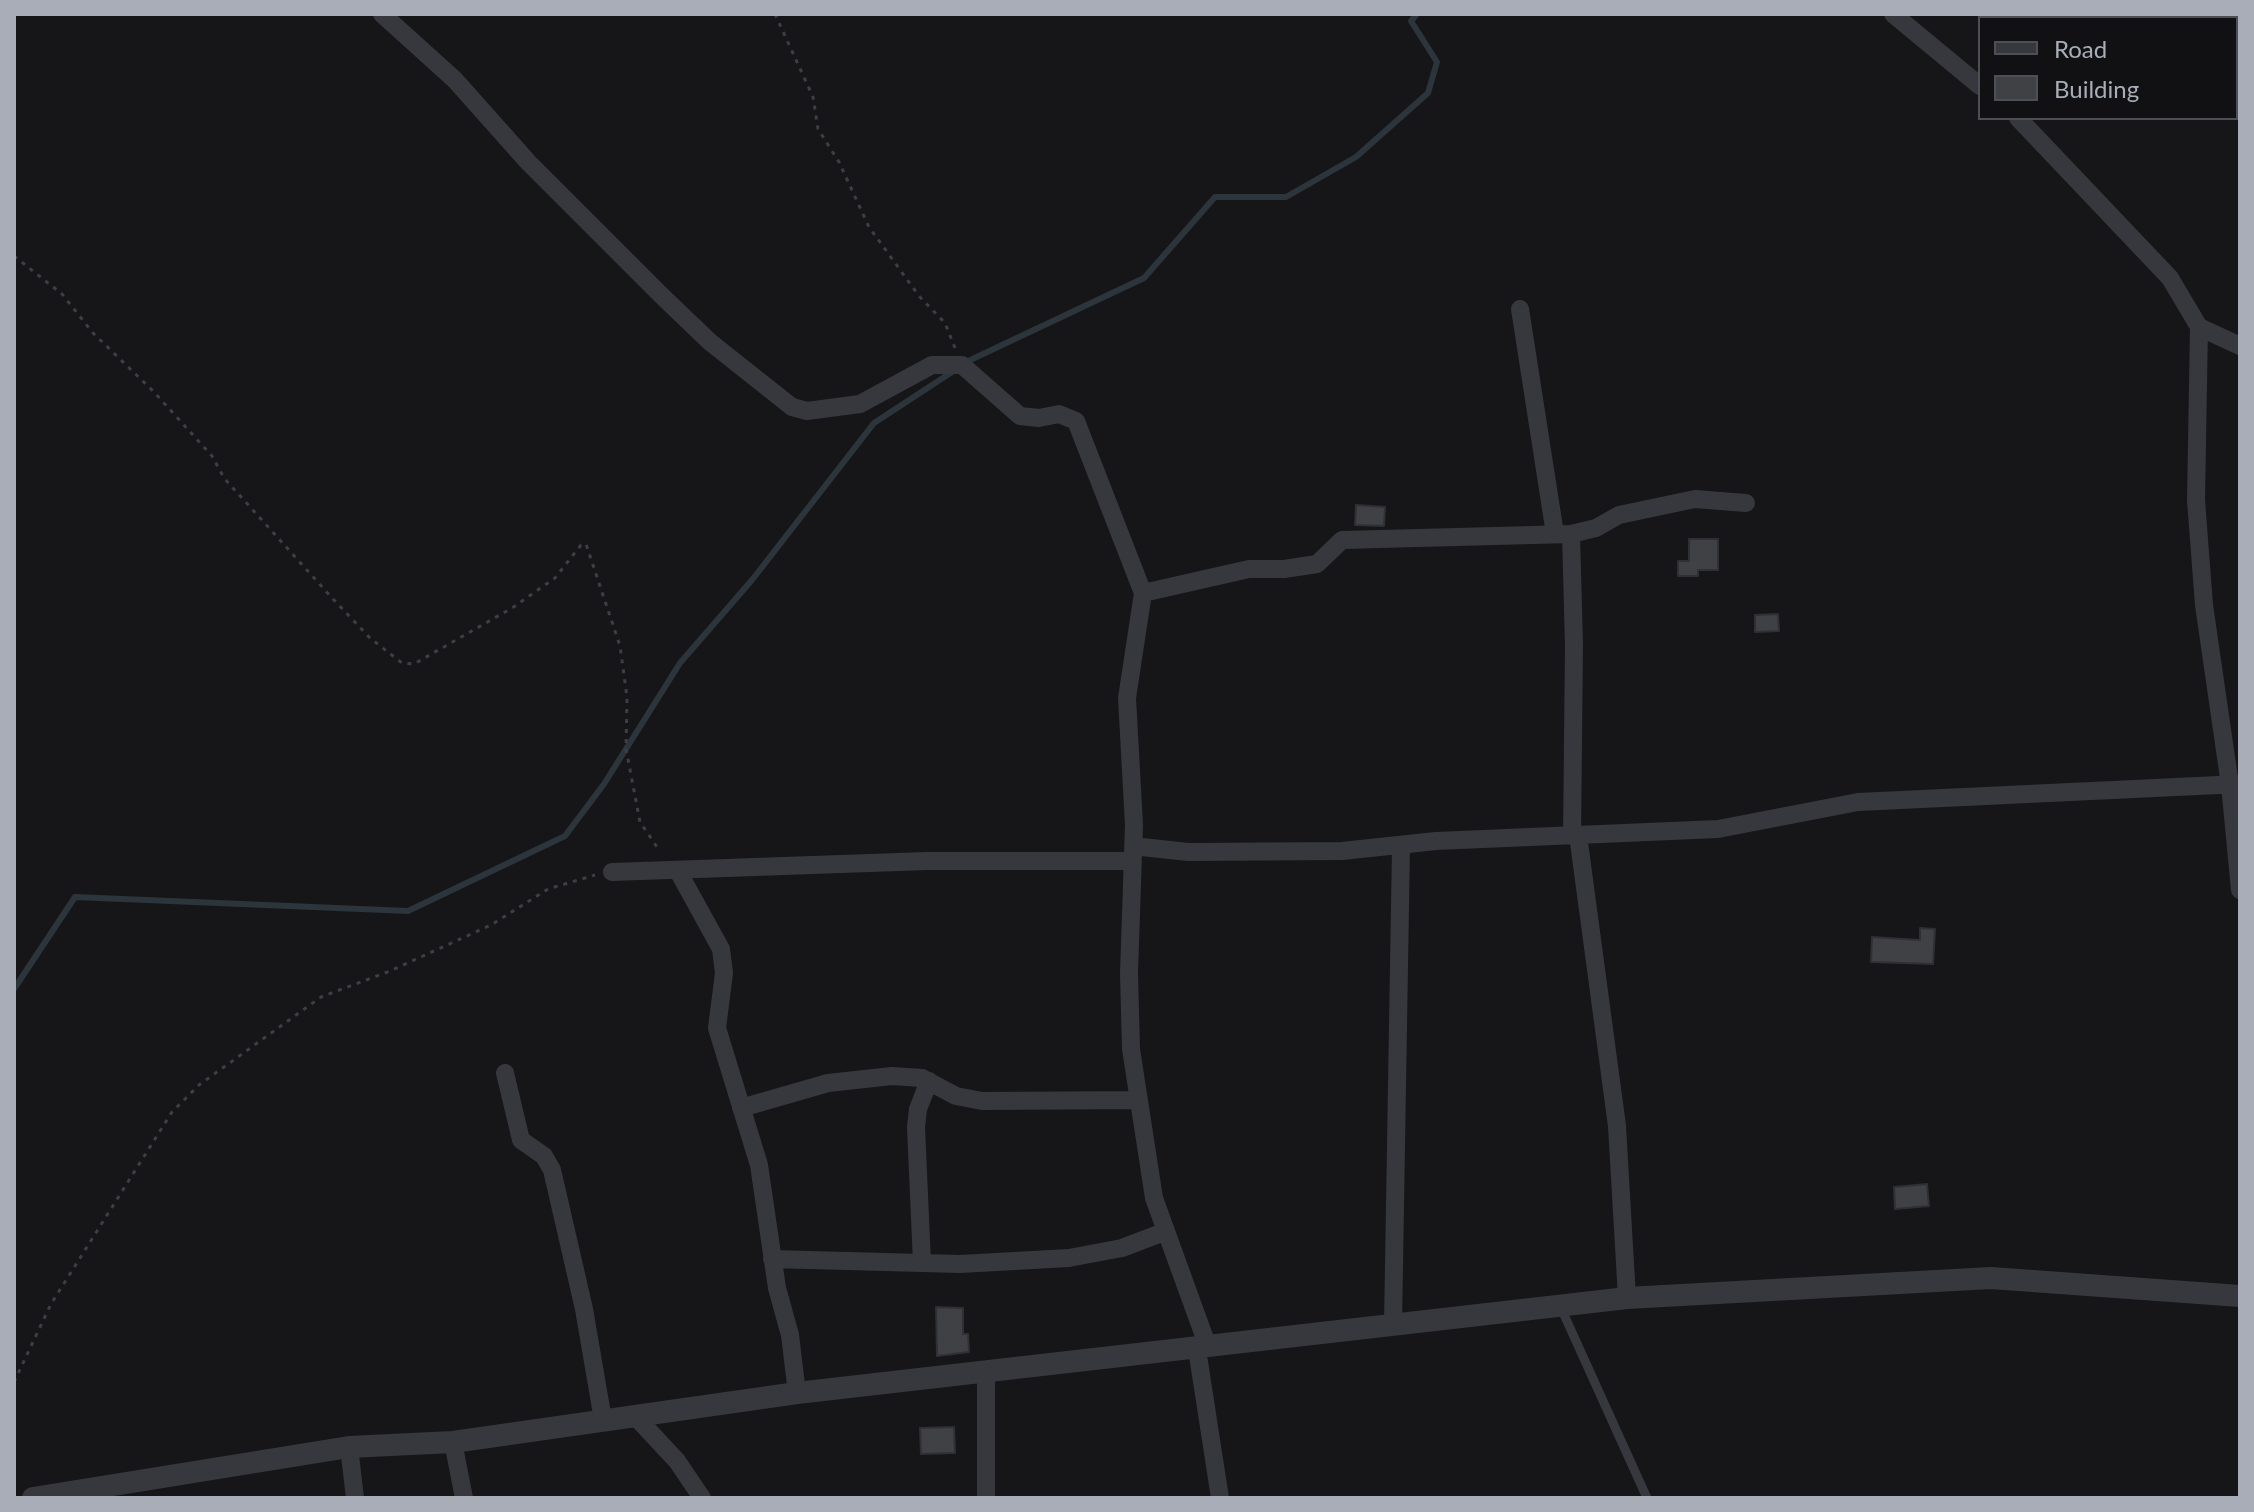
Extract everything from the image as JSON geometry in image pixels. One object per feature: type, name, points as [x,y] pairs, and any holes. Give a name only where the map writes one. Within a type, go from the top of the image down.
[{"type":"street","points":[[382,14],[455,80],[528,162],[691,323],[792,407],[807,411],[860,404],[932,365],[962,365],[1020,416],[1039,418],[1059,414],[1076,421],[1143,593],[1127,698],[1132,854],[1129,973],[1137,1100],[1154,1198],[1203,1348],[1220,1498]]},
{"type":"street","points":[[1893,14],[1978,84]]},
{"type":"street","points":[[2020,120],[2170,278],[2199,327],[2196,500],[2204,605],[2235,785],[2240,890]]},
{"type":"street","points":[[1520,309],[1563,534],[1574,646],[1575,835],[1617,1126],[1627,1298]]},
{"type":"street","points":[[2199,327],[2240,346]]},
{"type":"street","points":[[1143,593],[1249,569],[1284,569],[1317,564],[1342,540],[1563,534],[1596,528],[1619,515],[1695,499],[1746,503]]},
{"type":"street","points":[[612,872],[1188,852],[1342,851],[1718,829],[1858,802],[2235,785]]},
{"type":"street","points":[[1393,1325],[1401,846]]},
{"type":"street","points":[[678,871],[721,949],[724,973],[717,1028],[759,1165],[772,1259],[790,1335],[797,1393]]},
{"type":"street","points":[[505,1073],[521,1140],[544,1156],[552,1170],[584,1309],[603,1420]]},
{"type":"street","points":[[741,1108],[828,1083],[866,1077],[922,1078],[956,1096],[982,1101],[1137,1100]]},
{"type":"street","points":[[922,1263],[916,1127],[918,1109],[929,1081]]},
{"type":"street","points":[[772,1259],[922,1263],[1069,1258],[1122,1248],[1164,1232]]},
{"type":"street","points":[[37,1498],[349,1447],[453,1442],[797,1393],[1627,1298],[1991,1278],[2240,1296]]},
{"type":"street","points":[[986,1371],[986,1498]]},
{"type":"street","points":[[635,1416],[690,1477],[702,1498]]},
{"type":"street","points":[[453,1442],[464,1498]]},
{"type":"street","points":[[349,1447],[355,1498]]},
{"type":"lane","points":[[1561,1307],[1647,1498]]},
{"type":"path","points":[[775,14],[813,97],[818,129],[839,162],[869,227],[919,296],[945,323],[962,365]]},
{"type":"path","points":[[14,256],[62,294],[93,333],[202,445],[224,478],[333,599],[370,638],[402,663],[414,664],[512,608],[555,578],[581,545],[586,544],[620,646],[627,697],[626,749],[640,822],[652,843],[678,871]]},
{"type":"path","points":[[14,1382],[51,1304],[172,1112],[199,1085],[321,997],[390,971],[491,925],[548,889],[572,879],[612,872]]},
{"type":"building","points":[[1356,505],[1385,507],[1384,526],[1355,525]]},
{"type":"building","points":[[1689,539],[1718,539],[1718,570],[1698,570],[1698,576],[1678,576],[1678,561],[1689,561]]},
{"type":"building","points":[[1778,614],[1779,631],[1755,632],[1755,615]]},
{"type":"building","points":[[1920,928],[1935,929],[1933,964],[1871,962],[1872,937],[1920,940]]},
{"type":"building","points":[[1927,1184],[1929,1206],[1895,1209],[1894,1187]]},
{"type":"building","points":[[936,1307],[963,1308],[963,1334],[968,1334],[969,1352],[937,1356]]},
{"type":"building","points":[[954,1427],[955,1453],[921,1454],[920,1428]]},
{"type":"waterway","points":[[964,363],[1144,278],[1215,197],[1286,197],[1356,157],[1428,93],[1437,62],[1411,21],[1417,14]]},
{"type":"waterway","points":[[14,989],[75,897],[408,911],[565,836],[604,784],[680,663],[752,580],[874,423],[952,372]]}]
